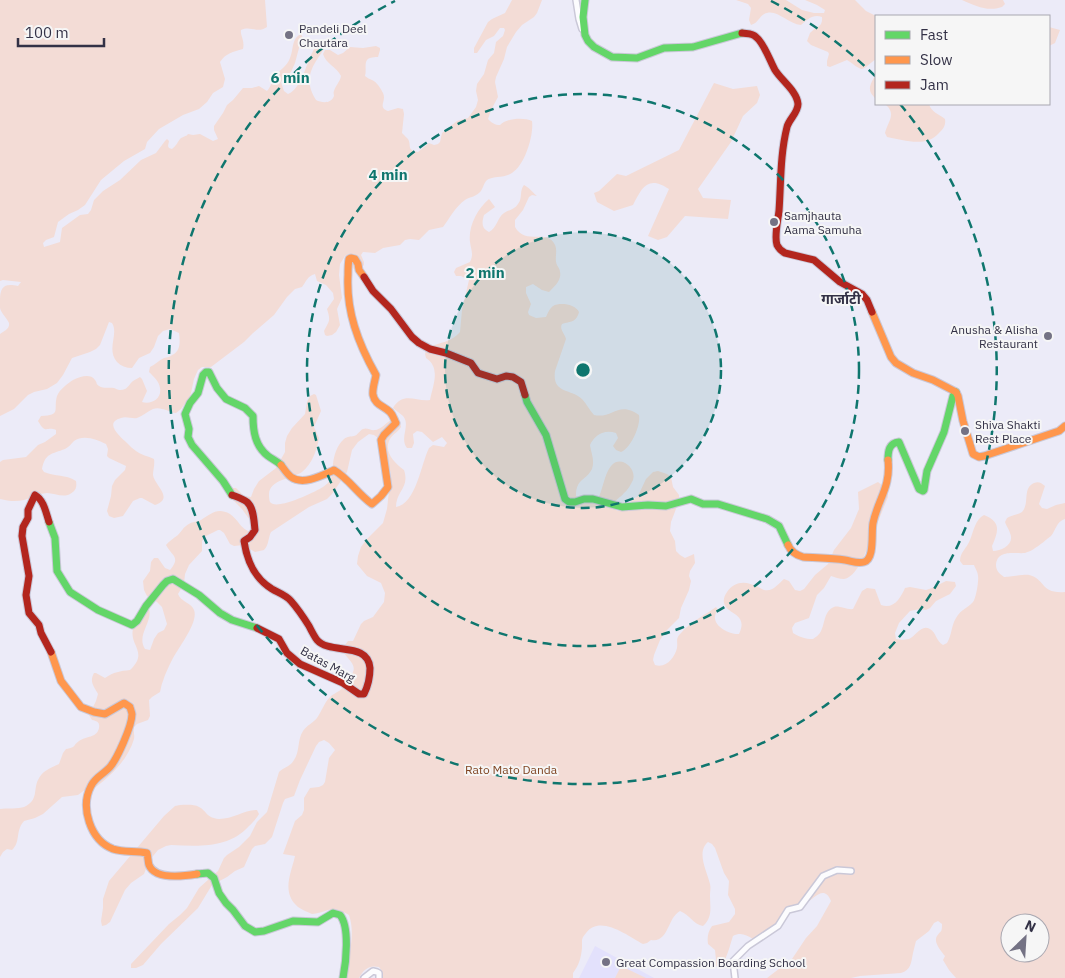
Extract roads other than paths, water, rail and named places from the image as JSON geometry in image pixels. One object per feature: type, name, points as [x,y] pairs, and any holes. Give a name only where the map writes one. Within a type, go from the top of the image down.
[{"type":"street","points":[[576,0],[579,19],[588,41],[594,48],[616,58],[637,58],[664,48],[693,47],[741,33],[753,34],[757,37],[776,72],[786,82],[798,101],[798,108],[787,125],[782,154],[776,239],[778,248],[785,253],[814,260],[840,282],[862,294],[867,300],[891,357],[896,363],[913,373],[933,380],[956,392],[973,454],[980,457],[984,456],[1059,431],[1065,426]]},
{"type":"street","points":[[585,0],[585,35]]},
{"type":"street","name":"Batas Marg","points":[[343,978],[347,947],[343,919],[338,913],[333,913],[318,922],[293,921],[264,931],[255,932],[245,926],[226,903],[219,893],[212,875],[208,873],[177,876],[157,872],[149,866],[146,853],[116,850],[101,842],[95,835],[88,819],[88,791],[93,781],[110,767],[132,714],[130,707],[124,703],[104,714],[81,707],[61,682],[49,647],[39,626],[29,613],[26,595],[29,576],[22,536],[23,528],[28,518],[28,510],[35,495],[45,508],[55,538],[57,571],[63,582],[70,592],[98,610],[132,625],[135,624],[147,604],[163,584],[173,579],[199,595],[220,613],[232,620],[259,629],[279,639],[288,653],[300,664],[343,683],[360,694],[364,694],[367,690],[370,671],[371,663],[369,659],[355,650],[326,645],[318,640],[292,602],[286,596],[262,582],[250,566],[244,541],[255,530],[251,508],[248,503],[232,495],[223,481],[192,445],[188,437],[186,414],[190,403],[198,393],[203,375],[209,372],[217,388],[226,399],[245,408],[253,416],[252,430],[257,442],[266,455],[278,462],[289,477],[299,481],[334,470],[346,478],[363,498],[372,504],[381,496],[388,487],[381,440],[382,436],[396,423],[388,410],[379,406],[372,398],[376,375],[362,350],[351,320],[349,308],[347,289],[348,262],[351,258],[355,259],[359,270],[373,291],[419,343],[430,349],[471,363],[478,373],[497,379],[506,376],[513,377],[521,382],[527,402],[546,435],[565,499],[569,502],[593,499],[622,507],[666,506],[691,499],[703,504],[718,504],[767,519],[778,526],[790,549],[796,555],[803,557],[848,560],[856,563],[865,562],[869,559],[873,521],[885,491],[889,473],[888,453],[890,446],[893,443],[899,442],[919,489],[923,491],[926,484],[927,471],[944,432],[953,396],[956,392]]},
{"type":"street","points":[[735,978],[733,961],[748,946],[778,926],[788,910],[800,907],[823,876],[837,870],[851,871]]},
{"type":"street","points":[[364,978],[373,971],[379,973],[379,978]]},
{"type":"place","name":"Pandeli Deel Chautara","points":[[289,35]]},
{"type":"place","name":"Samjhauta Aama Samuha","points":[[774,222]]},
{"type":"place","name":"Anusha & Alisha Restaurant","points":[[1048,336]]},
{"type":"place","name":"Shiva Shakti Rest Place","points":[[965,431]]},
{"type":"place","name":"Great Compassion Boarding School","points":[[606,962]]},
{"type":"district","name":"गार्जाटी","points":[[841,299]]},
{"type":"park label","name":"Rato Mato Danda","points":[[511,769]]}]
